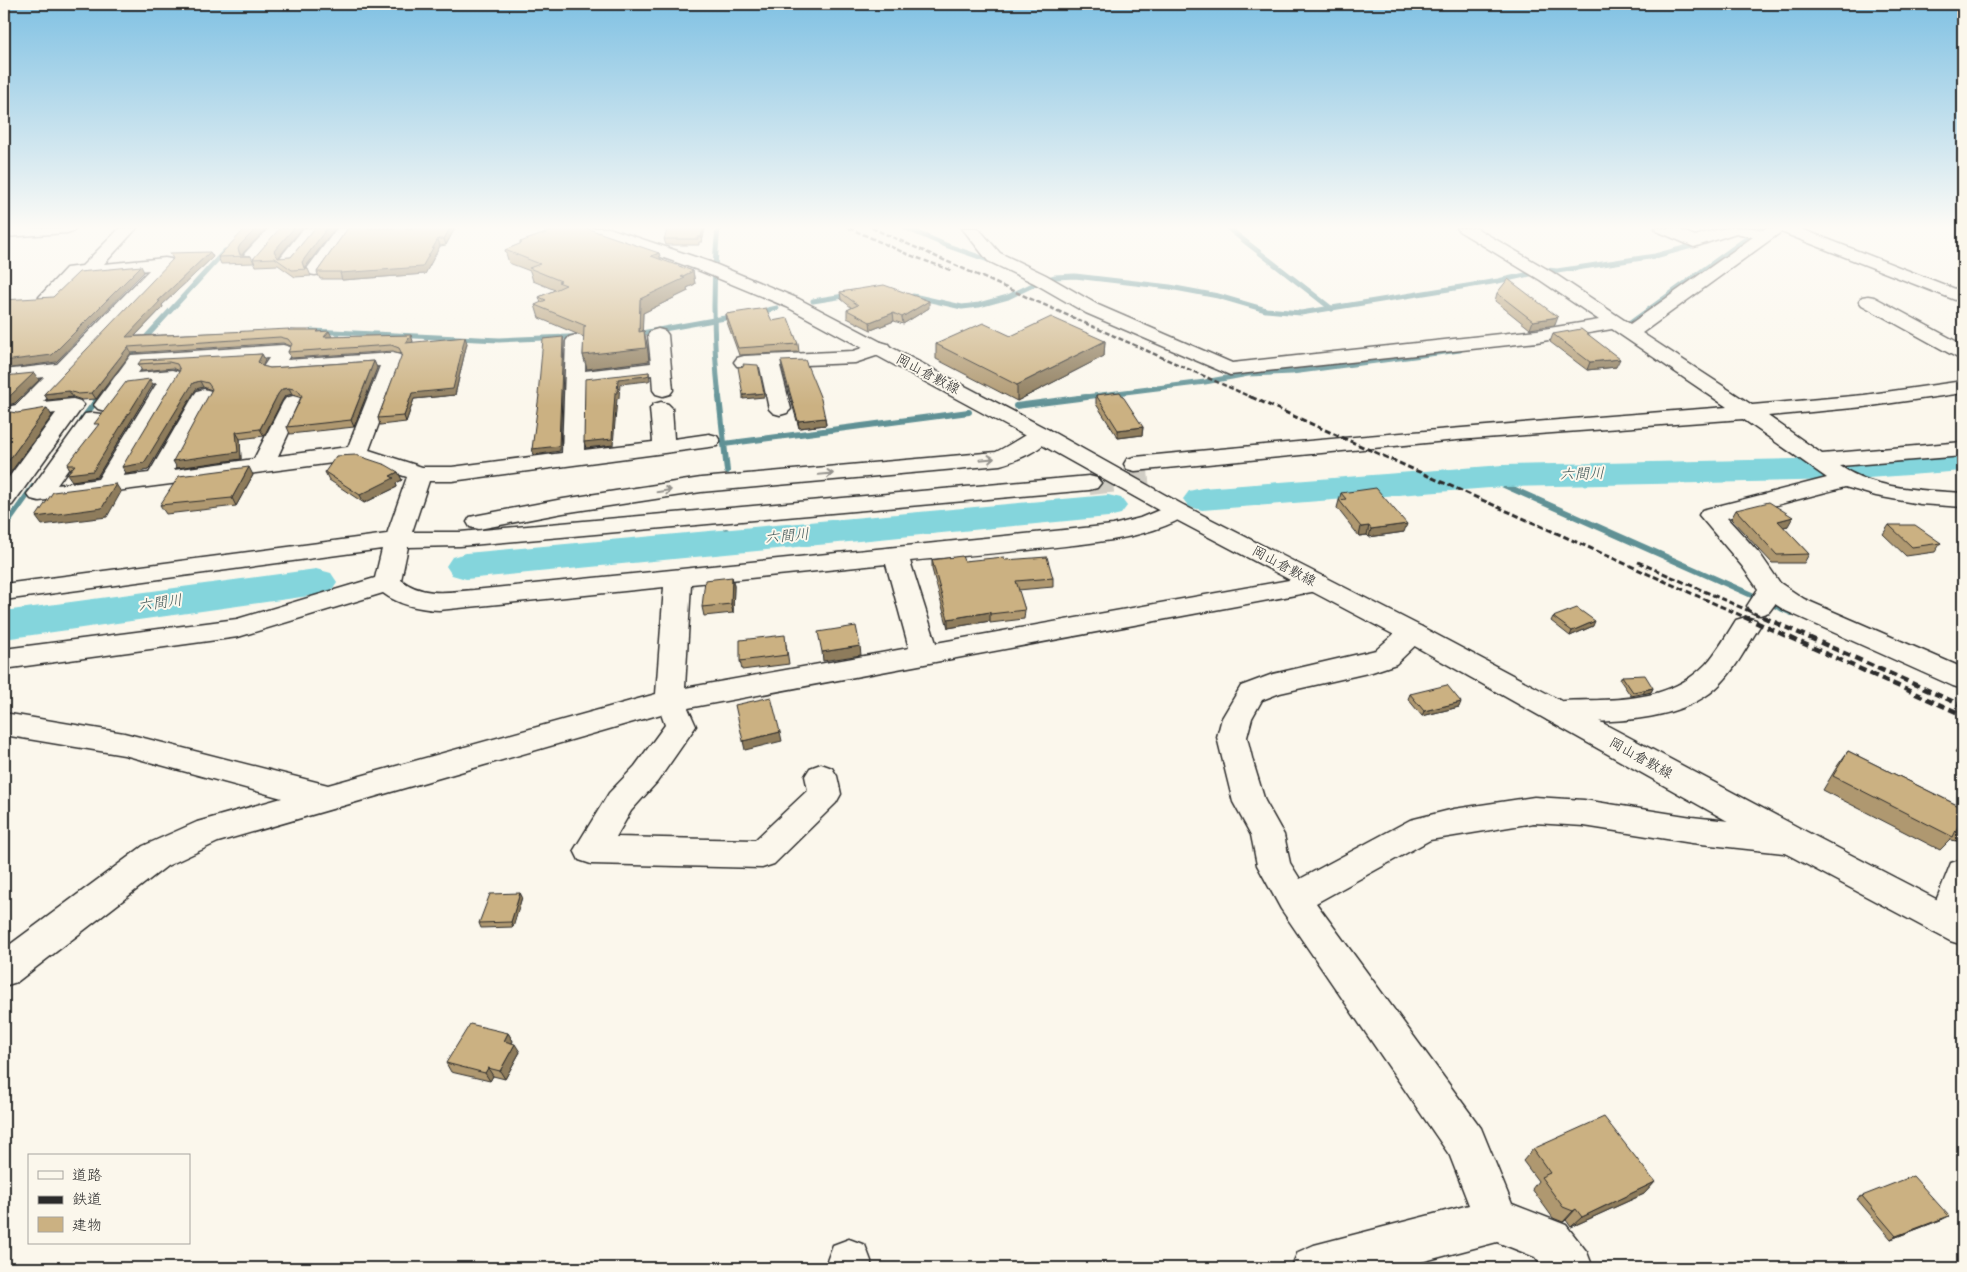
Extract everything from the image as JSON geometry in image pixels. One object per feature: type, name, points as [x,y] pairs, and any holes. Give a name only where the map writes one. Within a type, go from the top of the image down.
[{"type":"street","points":[[48,297],[57,287]]},
{"type":"street","points":[[13,413],[63,369],[142,287]]},
{"type":"street","name":"岡山倉敷線","points":[[756,287],[792,303],[881,348],[1177,511],[1412,633],[1795,842],[1955,925]]},
{"type":"street","points":[[1055,287],[1092,308],[1230,369],[1623,327],[1635,329],[1691,287]]},
{"type":"street","points":[[1562,287],[1754,416],[1830,470],[1876,489],[1920,497],[1963,500]]},
{"type":"street","points":[[1932,287],[1963,298]]},
{"type":"street","points":[[1868,301],[1963,353]]},
{"type":"street","points":[[658,335],[664,447]]},
{"type":"street","points":[[573,459],[576,341]]},
{"type":"street","points":[[744,362],[855,357],[881,348]]},
{"type":"street","points":[[357,453],[393,359],[273,367],[283,351],[140,356],[39,494],[357,453],[420,474],[452,474],[709,441]]},
{"type":"street","points":[[769,361],[780,409]]},
{"type":"street","points":[[575,378],[661,368]]},
{"type":"street","points":[[4,376],[63,369]]},
{"type":"street","points":[[106,485],[172,376],[123,380]]},
{"type":"street","points":[[1156,476],[1754,416],[1963,387]]},
{"type":"street","points":[[158,478],[204,395]]},
{"type":"street","points":[[1135,464],[1520,429],[1891,409],[1963,400]]},
{"type":"street","points":[[263,465],[293,402]]},
{"type":"street","points":[[4,500],[73,405],[13,413]]},
{"type":"street","points":[[4,592],[397,540],[461,525],[562,506],[701,485],[1000,458],[1015,452],[1041,435]]},
{"type":"street","points":[[1557,712],[1622,710],[1665,704],[1692,692],[1716,671],[1761,604],[1751,560],[1711,515],[1830,470],[1963,449]]},
{"type":"street","points":[[387,583],[397,540],[420,474]]},
{"type":"street","points":[[397,540],[460,539],[1079,477],[461,525]]},
{"type":"street","points":[[387,583],[399,594],[416,600],[474,600],[1113,532],[1149,523],[1177,511]]},
{"type":"street","points":[[896,555],[925,654]]},
{"type":"street","points":[[678,577],[670,700],[681,726],[646,774],[620,802],[591,850],[762,854],[825,794],[821,776]]},
{"type":"street","points":[[4,659],[238,628],[387,583]]},
{"type":"street","points":[[4,970],[155,856],[209,831],[670,700],[1317,583]]},
{"type":"street","points":[[1761,604],[1795,605],[1963,679]]},
{"type":"street","points":[[1412,633],[1386,657],[1372,662],[1273,684],[1251,693],[1237,718],[1232,737],[1249,802],[1268,835],[1274,864],[1293,899],[1466,1143],[1497,1220]]},
{"type":"street","points":[[4,724],[124,744],[328,797]]},
{"type":"street","points":[[1293,899],[1422,829],[1454,822],[1534,810],[1584,813],[1692,830],[1795,842]]},
{"type":"street","points":[[1955,925],[1963,873]]},
{"type":"street","points":[[1314,1268],[1497,1220],[1550,1241],[1571,1268]]},
{"type":"building","points":[[63,287],[120,287],[52,355],[4,361],[4,300],[53,297]]},
{"type":"building","points":[[146,287],[172,287],[126,337],[289,329],[319,330],[317,332],[329,331],[324,337],[411,335],[406,343],[465,337],[453,389],[412,393],[404,416],[378,418],[402,354],[399,348],[391,345],[288,352],[292,344],[288,339],[280,337],[128,347],[92,393],[78,394],[69,391],[44,394]]},
{"type":"building","points":[[561,287],[665,287],[640,299],[639,332],[644,331],[646,348],[583,355],[584,326],[586,326],[535,305],[546,300],[539,297]]},
{"type":"building","points":[[869,287],[891,287],[929,301],[902,317],[893,313],[870,322],[847,310],[858,305],[840,292]]},
{"type":"building","points":[[1501,287],[1519,287],[1558,317],[1533,321],[1497,293]]},
{"type":"building","points":[[766,308],[772,321],[788,318],[798,344],[738,348],[726,314]]},
{"type":"building","points":[[1051,317],[1105,341],[1017,385],[936,344],[983,323],[1011,336]]},
{"type":"building","points":[[1581,329],[1620,359],[1590,362],[1553,334]]},
{"type":"building","points":[[563,337],[559,446],[532,449],[539,395],[543,339]]},
{"type":"building","points":[[262,354],[258,362],[262,366],[270,368],[374,361],[351,420],[287,427],[302,396],[298,390],[282,389],[260,429],[236,432],[238,452],[173,461],[212,389],[208,383],[200,381],[193,383],[144,463],[122,467],[180,370],[177,364],[169,362],[138,364],[141,360]]},
{"type":"building","points":[[805,360],[821,399],[825,418],[798,421],[781,361]]},
{"type":"building","points":[[743,364],[758,365],[764,393],[743,395],[738,367],[744,366]]},
{"type":"building","points":[[649,372],[649,375],[646,376],[618,379],[617,393],[615,393],[612,439],[584,442],[585,379]]},
{"type":"building","points":[[34,373],[10,396],[4,398],[4,376]]},
{"type":"building","points":[[150,379],[93,471],[67,474],[75,465],[67,465],[99,424],[94,424],[126,382]]},
{"type":"building","points":[[1120,392],[1143,427],[1118,430],[1096,395]]},
{"type":"building","points":[[47,408],[4,467],[4,411],[17,413]]},
{"type":"building","points":[[356,455],[386,465],[398,472],[390,476],[394,478],[360,495],[325,472],[336,456]]},
{"type":"building","points":[[249,467],[232,498],[160,505],[179,476]]},
{"type":"building","points":[[116,484],[102,508],[36,517],[53,492]]},
{"type":"building","points":[[1376,488],[1407,524],[1371,529],[1369,526],[1361,527],[1339,500],[1346,499],[1341,493]]},
{"type":"building","points":[[1769,502],[1793,517],[1778,521],[1809,554],[1777,555],[1736,510]]},
{"type":"building","points":[[1889,525],[1915,525],[1941,543],[1912,547]]},
{"type":"building","points":[[962,556],[964,561],[1004,557],[1005,560],[1047,557],[1053,578],[1016,581],[1025,610],[990,614],[990,612],[948,619],[932,560]]},
{"type":"building","points":[[732,577],[731,604],[702,607],[705,580]]},
{"type":"building","points":[[1577,608],[1595,621],[1572,631],[1553,617]]},
{"type":"building","points":[[856,626],[860,646],[822,652],[818,632]]},
{"type":"building","points":[[785,635],[787,655],[740,661],[740,640]]},
{"type":"building","points":[[1645,675],[1653,688],[1633,692],[1622,676]]},
{"type":"building","points":[[1447,685],[1461,702],[1424,711],[1410,694]]},
{"type":"building","points":[[771,697],[780,732],[743,741],[735,705]]},
{"type":"building","points":[[1848,751],[1963,808],[1963,827],[1958,826],[1953,837],[1833,776]]},
{"type":"building","points":[[520,893],[511,922],[479,923],[490,894]]},
{"type":"building","points":[[470,1024],[508,1033],[504,1041],[515,1044],[500,1071],[488,1068],[485,1073],[446,1063]]},
{"type":"building","points":[[1604,1117],[1655,1182],[1582,1217],[1576,1209],[1573,1211],[1563,1207],[1541,1177],[1550,1173],[1533,1149]]},
{"type":"building","points":[[1913,1176],[1949,1216],[1896,1236],[1862,1196]]},
{"type":"waterway","points":[[98,398],[137,347],[192,287]]},
{"type":"waterway","points":[[714,320],[715,287]]},
{"type":"waterway","points":[[913,296],[962,307],[979,305],[1008,297],[1028,287]]},
{"type":"waterway","points":[[1172,287],[1218,296],[1266,310],[1301,313],[1331,308]]},
{"type":"waterway","points":[[1304,287],[1331,308]]},
{"type":"waterway","points":[[1331,308],[1459,287]]},
{"type":"waterway","points":[[1620,327],[1629,324],[1679,287]]},
{"type":"waterway","points":[[813,301],[850,295]]},
{"type":"waterway","points":[[759,312],[777,308]]},
{"type":"waterway","points":[[714,320],[736,316]]},
{"type":"waterway","points":[[636,334],[714,320]]},
{"type":"waterway","points":[[714,320],[719,398]]},
{"type":"waterway","points":[[312,331],[499,340],[592,336]]},
{"type":"waterway","points":[[1077,398],[1205,382],[1248,374],[1292,372],[1460,350]]},
{"type":"waterway","points":[[81,421],[99,397]]},
{"type":"waterway","points":[[719,397],[724,444]]},
{"type":"waterway","points":[[1016,406],[1087,397]]},
{"type":"waterway","points":[[724,444],[969,412]]},
{"type":"waterway","points":[[724,444],[727,471]]},
{"type":"waterway","name":"六間川","points":[[1202,499],[1503,476],[1841,469],[1963,460]]},
{"type":"waterway","points":[[1486,477],[1792,613]]},
{"type":"waterway","points":[[4,528],[33,487]]},
{"type":"waterway","name":"六間川","points":[[466,566],[1108,506]]},
{"type":"waterway","points":[[726,531],[726,542]]},
{"type":"waterway","name":"六間川","points":[[4,625],[316,582]]},
{"type":"tunnel","points":[[1089,483],[1156,476]]},
{"type":"railway","points":[[1005,287],[1253,398]]},
{"type":"railway","points":[[1251,397],[1747,618]]},
{"type":"railway","points":[[1638,562],[1765,618]]},
{"type":"railway","points":[[1744,617],[1963,715]]},
{"type":"railway","points":[[1763,617],[1963,706]]}]
